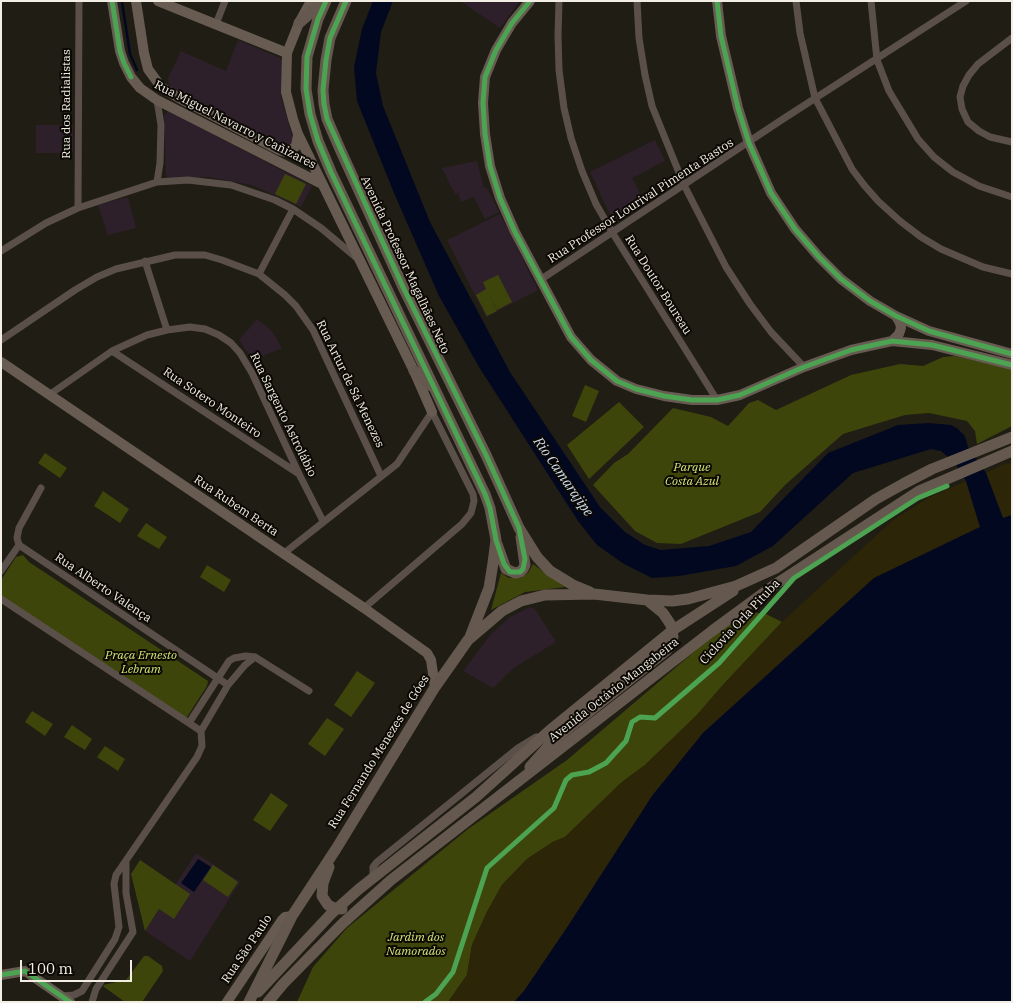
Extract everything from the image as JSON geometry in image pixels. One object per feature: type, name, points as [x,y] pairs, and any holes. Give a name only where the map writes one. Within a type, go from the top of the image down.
[{"type":"main road","points":[[299,23],[325,1]]},
{"type":"main road","name":"Avenida Professor Magalhães Neto","points":[[325,1],[308,57],[306,89],[310,114],[318,141],[490,508],[496,540],[490,583],[468,640]]},
{"type":"main road","name":"Avenida Professor Magalhães Neto","points":[[346,1],[330,38],[326,60],[323,90],[327,119],[403,287],[486,455],[519,528],[537,557],[550,571],[594,594]]},
{"type":"main road","points":[[414,371],[435,390]]},
{"type":"main road","name":"Avenida Octávio Mangabeira","points":[[250,1001],[337,909],[373,878],[476,797],[549,731],[673,630],[748,582],[776,568],[876,500],[932,469],[1012,437]]},
{"type":"main road","name":"Avenida Octávio Mangabeira","points":[[268,1002],[290,977],[391,880],[712,631],[776,584],[908,499],[938,483],[1012,451]]},
{"type":"main road","points":[[496,540],[506,569],[515,573],[520,572],[523,570],[525,559],[519,528]]},
{"type":"main road","name":"Avenida Octávio Mangabeira","points":[[594,594],[646,600],[688,599],[748,582]]},
{"type":"main road","name":"Rua Fernando Menezes de Góes","points":[[250,1001],[292,916],[336,849],[435,687],[468,640],[502,611],[521,600],[545,594],[594,594]]},
{"type":"main road","points":[[516,783],[554,740],[667,650],[673,637],[671,625],[663,613],[646,600]]},
{"type":"main road","points":[[336,849],[323,883],[322,890],[326,903],[337,909],[349,908],[366,902]]},
{"type":"street","name":"Rua dos Radialistas","points":[[78,208],[79,1]]},
{"type":"street","name":"Rua Miguel Navarro y Cañizares","points":[[112,1],[120,51],[131,77],[140,88],[156,100],[322,184]]},
{"type":"street","name":"Rua Miguel Navarro y Cañizares","points":[[136,1],[148,69],[161,87],[279,150],[285,152],[296,146],[298,134]]},
{"type":"street","points":[[158,1],[287,53]]},
{"type":"street","points":[[216,24],[225,1]]},
{"type":"street","points":[[311,1],[299,23],[287,53],[286,92],[298,134],[414,371],[474,501],[471,513],[462,524],[364,608]]},
{"type":"street","points":[[530,1],[512,23],[496,50],[486,77],[483,103],[490,166],[500,198],[571,338],[591,360],[617,380],[664,396],[692,400],[717,400],[740,395],[804,367],[851,350],[892,341],[932,345],[1012,365]]},
{"type":"street","name":"Rua Doutor Boureau","points":[[559,1],[559,70],[564,108],[571,138],[582,171],[596,204],[612,232],[717,400]]},
{"type":"street","points":[[637,1],[639,38],[652,106],[684,185],[721,258],[745,296],[771,332],[804,367]]},
{"type":"street","points":[[717,1],[725,54],[738,108],[749,143],[771,193],[795,229],[841,279],[863,296],[896,316],[929,331],[1012,354]]},
{"type":"street","points":[[796,1],[800,33],[815,98],[852,169],[878,201],[921,236],[941,249],[983,267],[1012,274]]},
{"type":"street","points":[[870,1],[878,60],[889,91],[918,139],[934,157],[953,172],[979,186],[1012,197]]},
{"type":"street","name":"Rua Professor Lourival Pimenta Bastos","points":[[540,280],[815,98],[878,60],[955,5],[966,1]]},
{"type":"street","points":[[1012,38],[973,69],[963,86],[960,98],[962,110],[968,122],[990,137],[1012,142]]},
{"type":"street","points":[[156,100],[161,125],[160,163],[157,182]]},
{"type":"street","points":[[1,251],[46,223],[78,208],[157,182],[188,180],[232,185],[275,200],[293,209],[321,228],[360,261]]},
{"type":"street","points":[[259,274],[293,209]]},
{"type":"street","name":"Rua Artur de Sá Menezes","points":[[1,340],[75,290],[97,277],[116,270],[175,256],[204,255],[222,260],[259,274],[296,306],[313,330],[381,476]]},
{"type":"street","points":[[145,262],[167,330]]},
{"type":"street","points":[[892,341],[901,328],[896,316]]},
{"type":"street","name":"Rua Sargento Astrolábio","points":[[49,395],[112,351],[134,340],[167,330],[190,327],[206,329],[231,343],[240,353],[252,373],[323,521]]},
{"type":"street","name":"Rua Sotero Monteiro","points":[[112,351],[299,474]]},
{"type":"street","name":"Rua Rubem Berta","points":[[1,362],[364,608],[427,653],[431,660],[435,687]]},
{"type":"street","points":[[284,554],[396,464],[432,412]]},
{"type":"street","points":[[1,571],[18,545],[16,538],[19,528],[41,488]]},
{"type":"street","name":"Rua Alberto Valença","points":[[18,545],[228,685]]},
{"type":"street","points":[[1,599],[201,731]]},
{"type":"street","points":[[1,975],[25,971],[66,999],[82,990],[115,939],[120,927],[114,884],[116,876],[197,757],[202,746],[201,731],[228,685],[245,665],[255,657]]},
{"type":"street","points":[[189,723],[217,678],[229,661],[234,658],[255,657],[308,691]]},
{"type":"street","points":[[92,1002],[96,989],[131,937],[132,928],[126,893],[126,862]]},
{"type":"street","name":"Rua São Paulo","points":[[227,1002],[282,920],[285,917],[292,916]]},
{"type":"street","points":[[120,927],[132,928]]},
{"type":"shaded area","points":[[460,1],[520,1],[500,28]]},
{"type":"shaded area","points":[[238,40],[280,58],[284,64],[281,97],[293,138],[290,146],[281,147],[170,88],[168,78],[181,51],[226,71]]},
{"type":"shaded area","points":[[168,111],[312,186],[301,207],[252,185],[208,177],[166,178],[164,116]]},
{"type":"shaded area","points":[[36,125],[73,125],[73,153],[36,153]]},
{"type":"shaded area","points":[[655,140],[665,161],[632,178],[643,200],[613,221],[590,172]]},
{"type":"shaded area","points":[[477,161],[484,188],[487,188],[499,212],[485,219],[474,197],[461,202],[458,193],[455,194],[442,168]]},
{"type":"shaded area","points":[[128,197],[136,228],[108,235],[98,205]]},
{"type":"shaded area","points":[[500,214],[538,290],[486,317],[447,240]]},
{"type":"shaded area","points":[[257,319],[272,331],[282,348],[253,360],[239,340]]},
{"type":"shaded area","points":[[530,607],[535,609],[556,642],[512,669],[493,688],[463,671],[491,634],[510,617]]},
{"type":"shaded area","points":[[196,853],[240,882],[190,961],[145,931]]},
{"type":"green space","points":[[285,174],[306,184],[296,204],[275,194]]},
{"type":"green space","points":[[498,275],[512,302],[497,310],[489,294],[497,311],[487,316],[476,295],[486,289],[483,282]]},
{"type":"green space","name":"Parque Costa Azul","points":[[955,356],[1012,369],[1012,426],[977,444],[975,431],[967,421],[929,413],[905,415],[843,434],[785,485],[760,512],[681,544],[657,543],[635,531],[593,485],[614,463],[628,454],[673,408],[711,417],[728,426],[749,403],[758,400],[776,410],[851,375],[900,364],[923,366],[943,357]]},
{"type":"green space","points":[[585,385],[599,391],[586,422],[572,416]]},
{"type":"green space","points":[[619,402],[644,427],[589,479],[567,445]]},
{"type":"green space","points":[[45,453],[67,468],[60,478],[38,463]]},
{"type":"green space","points":[[103,491],[129,509],[120,523],[94,506]]},
{"type":"green space","points":[[146,523],[167,537],[159,549],[137,536]]},
{"type":"green space","name":"Praça Ernesto Lebram","points":[[23,555],[29,562],[208,681],[207,686],[187,717],[1,596],[1,580],[16,557]]},
{"type":"green space","points":[[533,564],[565,587],[525,592],[491,610],[501,573],[509,578],[521,578],[528,573]]},
{"type":"green space","points":[[207,565],[231,580],[224,592],[200,577]]},
{"type":"green space","name":"Jardim dos Namorados","points":[[751,612],[766,614],[782,622],[697,715],[645,765],[622,782],[565,837],[553,842],[527,859],[502,885],[472,945],[467,975],[448,1002],[297,1002],[313,967],[347,928],[468,829],[567,760],[728,623]]},
{"type":"green space","points":[[357,671],[375,683],[351,717],[334,705]]},
{"type":"green space","points":[[32,711],[53,724],[45,736],[25,722]]},
{"type":"green space","points":[[327,718],[344,729],[325,756],[308,744]]},
{"type":"green space","points":[[72,725],[92,739],[85,750],[64,737]]},
{"type":"green space","points":[[105,746],[125,759],[118,771],[97,757]]},
{"type":"green space","points":[[271,793],[288,805],[270,831],[253,820]]},
{"type":"green space","points":[[140,860],[190,894],[174,919],[159,909],[145,931],[131,874]]},
{"type":"green space","points":[[213,865],[238,882],[228,897],[203,880]]},
{"type":"green space","points":[[144,956],[148,956],[162,966],[163,971],[142,1002],[125,1002],[104,987],[103,985],[126,980]]},
{"type":"sand","points":[[1006,463],[1012,464],[1012,515],[1003,518],[986,473]]},
{"type":"sand","points":[[966,481],[980,527],[874,578],[703,733],[652,796],[568,926],[524,991],[514,1002],[448,1002],[467,975],[472,945],[487,912],[502,885],[527,859],[553,842],[565,837],[622,782],[645,765],[697,715],[782,622],[893,520],[928,498]]},
{"type":"water","name":"Rio Camarajipe","points":[[373,1],[393,1],[381,32],[376,73],[383,106],[430,222],[510,372],[600,507],[625,532],[645,545],[661,550],[709,546],[751,532],[828,453],[898,425],[929,423],[951,425],[965,436],[968,447],[986,473],[1003,518],[1012,515],[1012,1002],[514,1002],[524,991],[568,926],[652,796],[703,733],[874,578],[980,527],[966,481],[955,463],[941,451],[931,449],[853,473],[773,546],[736,566],[679,576],[652,578],[624,564],[597,545],[578,521],[479,367],[439,296],[394,193],[357,101],[354,67],[362,29]]},
{"type":"water","points":[[198,859],[211,867],[194,892],[181,883]]},
{"type":"waterway","points":[[122,2],[130,54],[137,70]]},
{"type":"cycle path","points":[[112,1],[120,51],[131,77]]},
{"type":"cycle path","points":[[326,1],[318,19],[307,57],[306,89],[310,114],[318,141],[331,172],[485,494],[504,564],[510,572],[520,572],[523,569],[525,559],[519,528],[486,455],[403,287],[327,119],[323,90],[326,60],[330,38],[346,1]]},
{"type":"cycle path","points":[[530,1],[512,23],[496,50],[485,77],[483,103],[490,166],[500,198],[515,232],[571,337],[591,360],[617,381],[636,389],[664,396],[692,400],[717,400],[740,395],[804,367],[851,350],[892,341],[932,345],[1012,365]]},
{"type":"cycle path","points":[[717,1],[721,36],[738,108],[749,143],[771,193],[795,229],[841,279],[870,301],[896,316],[929,331],[1012,354]]},
{"type":"cycle path","name":"Ciclovia Orla Pituba","points":[[425,1002],[436,994],[453,972],[487,868],[554,808],[566,780],[572,775],[589,772],[606,763],[626,741],[632,722],[640,717],[655,718],[719,663],[794,578],[918,498],[947,486]]},
{"type":"cycle path","points":[[1,975],[25,971],[70,1002]]}]
